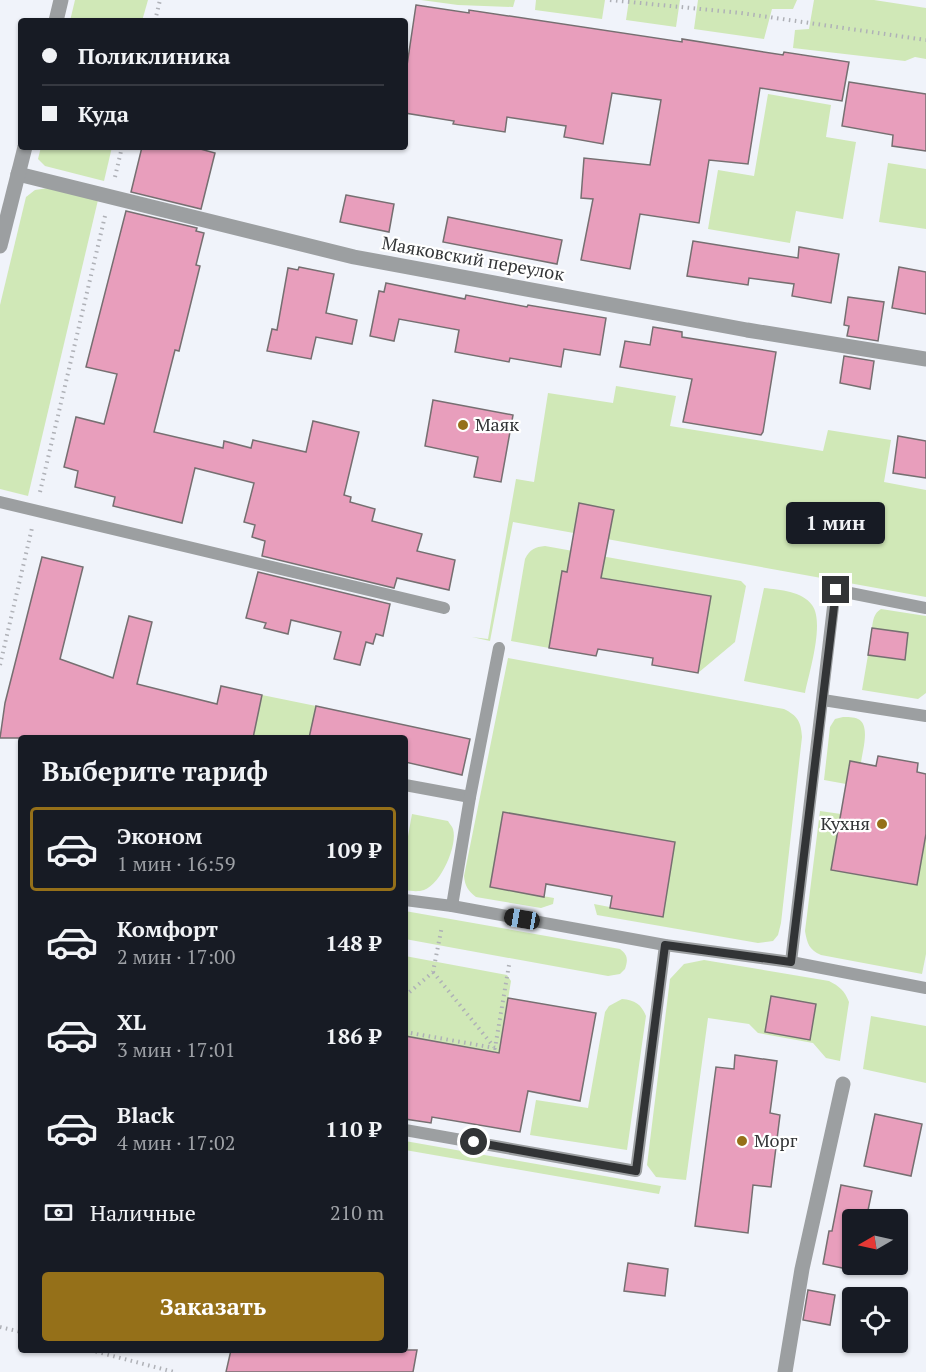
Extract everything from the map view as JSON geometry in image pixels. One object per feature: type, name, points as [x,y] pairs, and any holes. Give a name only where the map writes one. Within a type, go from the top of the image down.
[{"type":"street","points":[[57,18],[61,0]]},
{"type":"street","points":[[0,246],[24,150]]},
{"type":"street","name":"Маяковский переулок","points":[[18,174],[354,257],[747,330],[926,359]]},
{"type":"street","points":[[784,1372],[802,1269],[843,1084]]},
{"type":"lane","points":[[0,502],[444,608]]},
{"type":"lane","points":[[791,962],[836,590],[926,608]]},
{"type":"lane","points":[[449,906],[499,648]]},
{"type":"lane","points":[[823,700],[926,716]]},
{"type":"lane","points":[[408,785],[470,797]]},
{"type":"lane","points":[[408,900],[665,945],[791,962],[926,988]]},
{"type":"lane","points":[[408,1131],[636,1171],[665,945]]},
{"type":"path","points":[[156,18],[160,0]]},
{"type":"path","points":[[610,0],[741,13],[926,39]]},
{"type":"path","points":[[0,665],[122,150]]},
{"type":"path","points":[[408,993],[432,972],[449,906]]},
{"type":"path","points":[[495,1048],[509,964]]},
{"type":"path","points":[[432,972],[495,1048]]},
{"type":"path","points":[[408,1033],[495,1048]]},
{"type":"path","points":[[0,1327],[18,1331]]},
{"type":"path","points":[[101,1353],[174,1372]]},
{"type":"green space","points":[[75,0],[148,0],[143,18],[71,18]]},
{"type":"green space","points":[[421,0],[515,0],[513,7],[458,5]]},
{"type":"green space","points":[[536,0],[605,0],[602,19],[535,10]]},
{"type":"green space","points":[[629,0],[680,0],[676,27],[626,20]]},
{"type":"green space","points":[[698,0],[797,0],[793,9],[772,9],[764,39],[694,29]]},
{"type":"green space","points":[[814,0],[874,0],[926,8],[926,59],[915,57],[905,61],[793,48],[795,30],[809,29]]},
{"type":"green space","points":[[768,94],[831,105],[826,137],[856,142],[843,219],[796,211],[790,243],[708,229],[718,170],[754,176]]},
{"type":"green space","points":[[40,150],[111,150],[104,181],[45,166],[38,159]]},
{"type":"green space","points":[[888,163],[926,169],[926,229],[879,222]]},
{"type":"green space","points":[[48,188],[98,200],[28,496],[0,489],[0,305],[26,197],[35,190]]},
{"type":"green space","points":[[616,386],[676,396],[670,426],[823,451],[828,430],[891,440],[884,482],[926,490],[926,597],[513,522],[490,641],[472,637],[488,639],[516,479],[534,482],[548,393],[613,403]]},
{"type":"green space","points":[[545,546],[741,581],[746,586],[735,642],[698,673],[711,596],[562,571],[549,648],[511,641],[525,559],[533,549]]},
{"type":"green space","points":[[764,588],[790,592],[803,597],[808,600],[816,613],[817,635],[805,693],[744,681]]},
{"type":"green space","points":[[881,609],[926,616],[926,693],[918,699],[862,690],[868,655],[905,660],[908,633],[872,628],[875,615]]},
{"type":"green space","points":[[508,658],[784,709],[796,717],[800,723],[802,737],[781,923],[778,935],[773,941],[758,943],[597,915],[594,904],[662,917],[675,842],[503,812],[490,887],[554,898],[553,904],[541,908],[476,897],[471,893],[464,876]]},
{"type":"green space","points":[[262,695],[316,706],[310,735],[254,735]]},
{"type":"green space","points":[[843,717],[858,719],[862,722],[865,733],[861,763],[850,761],[846,784],[824,780],[830,727],[835,719]]},
{"type":"green space","points":[[820,811],[841,814],[831,870],[917,885],[926,834],[926,954],[922,974],[821,955],[809,946],[805,931]]},
{"type":"green space","points":[[412,814],[448,821],[453,829],[453,844],[447,863],[436,880],[424,890],[408,890],[408,836]]},
{"type":"green space","points":[[408,912],[620,949],[627,960],[625,969],[620,974],[608,976],[408,940]]},
{"type":"green space","points":[[408,957],[507,975],[511,981],[499,1053],[408,1037]]},
{"type":"green space","points":[[704,960],[829,981],[839,987],[849,1002],[840,1061],[826,1058],[813,1043],[758,1033],[749,1024],[708,1018],[686,1180],[656,1177],[647,1165],[670,979],[684,964]]},
{"type":"green space","points":[[622,999],[637,1003],[646,1016],[627,1150],[530,1135],[536,1100],[588,1108],[605,1012],[609,1006]]},
{"type":"green space","points":[[871,1016],[926,1026],[926,1083],[863,1069]]},
{"type":"green space","points":[[408,1142],[661,1186],[659,1194],[408,1151]]},
{"type":"building","points":[[416,5],[469,13],[469,10],[682,42],[682,39],[783,55],[784,52],[849,62],[842,101],[760,88],[748,164],[709,160],[699,223],[640,214],[630,269],[581,260],[593,199],[581,198],[584,158],[650,165],[661,100],[612,93],[603,144],[564,137],[566,126],[507,117],[505,132],[453,124],[454,121],[408,113],[408,59]]},
{"type":"building","points":[[849,82],[926,94],[926,151],[892,146],[893,135],[842,126]]},
{"type":"building","points":[[141,150],[204,150],[215,153],[201,209],[131,192]]},
{"type":"building","points":[[346,195],[394,204],[389,232],[340,222]]},
{"type":"building","points":[[126,211],[197,228],[196,231],[204,233],[196,265],[200,266],[179,351],[175,350],[154,432],[223,448],[224,441],[251,448],[253,440],[306,452],[313,421],[359,432],[344,495],[351,497],[350,502],[375,509],[372,521],[422,534],[417,551],[455,560],[449,590],[397,578],[394,588],[262,556],[265,541],[252,537],[255,525],[244,522],[254,483],[195,468],[182,523],[113,506],[115,497],[75,487],[78,471],[64,467],[76,417],[104,424],[117,374],[86,367]]},
{"type":"building","points":[[448,217],[562,240],[557,264],[443,242]]},
{"type":"building","points":[[693,241],[798,258],[799,247],[839,254],[831,303],[792,296],[794,284],[749,278],[748,285],[687,276]]},
{"type":"building","points":[[299,267],[334,274],[326,313],[357,320],[352,344],[316,337],[311,359],[267,351],[272,329],[277,330],[288,268],[298,270]]},
{"type":"building","points":[[899,267],[926,272],[926,314],[892,308]]},
{"type":"building","points":[[386,283],[465,299],[466,295],[527,307],[528,305],[606,318],[600,355],[564,349],[561,367],[510,358],[509,362],[455,352],[459,330],[399,319],[394,341],[370,336],[379,291],[384,292]]},
{"type":"building","points":[[848,297],[884,302],[878,341],[847,336],[849,326],[844,325]]},
{"type":"building","points":[[653,327],[682,332],[682,337],[776,352],[761,435],[683,422],[692,379],[620,367],[625,341],[650,345]]},
{"type":"building","points":[[844,356],[874,361],[870,389],[840,383]]},
{"type":"building","points":[[433,400],[513,415],[501,482],[474,477],[478,457],[425,446]]},
{"type":"building","points":[[898,436],[926,441],[926,478],[893,473]]},
{"type":"building","points":[[579,503],[614,510],[601,578],[711,596],[698,673],[652,665],[653,658],[598,649],[596,656],[549,648],[562,571],[567,572]]},
{"type":"building","points":[[42,557],[83,567],[60,659],[113,678],[129,616],[152,622],[137,684],[217,704],[221,686],[262,695],[254,735],[18,735],[18,738],[0,738],[5,703]]},
{"type":"building","points":[[258,572],[390,604],[383,636],[376,634],[373,644],[366,642],[360,665],[334,659],[341,632],[291,620],[288,634],[264,628],[266,623],[246,618]]},
{"type":"building","points":[[872,628],[908,633],[905,660],[868,655]]},
{"type":"building","points":[[316,706],[470,739],[462,775],[408,763],[408,735],[310,735]]},
{"type":"building","name":"Кухня","points":[[878,756],[918,763],[917,772],[926,774],[926,834],[917,885],[831,870],[850,761],[876,766]]},
{"type":"building","points":[[503,812],[675,842],[663,917],[610,908],[612,896],[546,884],[544,897],[490,887]]},
{"type":"building","points":[[771,996],[816,1004],[810,1040],[765,1032]]},
{"type":"building","points":[[508,998],[596,1013],[580,1101],[528,1091],[520,1132],[432,1117],[431,1123],[408,1119],[408,1037],[499,1053]]},
{"type":"building","name":"Морг","points":[[735,1055],[777,1061],[770,1113],[780,1115],[771,1187],[753,1185],[748,1233],[695,1226],[716,1067],[734,1069]]},
{"type":"building","points":[[875,1114],[922,1124],[911,1176],[864,1166]]},
{"type":"building","points":[[841,1185],[872,1191],[868,1209],[842,1209],[842,1268],[823,1264],[829,1231],[832,1231]]},
{"type":"building","points":[[628,1263],[668,1269],[665,1296],[624,1291]]},
{"type":"building","points":[[808,1290],[835,1295],[830,1325],[803,1320]]},
{"type":"building","points":[[408,1350],[417,1350],[413,1372],[226,1372],[230,1353],[408,1353]]},
{"type":"place","name":"Маяк","points":[[463,425]]},
{"type":"place","name":"Кухня","points":[[882,824]]},
{"type":"place","name":"Морг","points":[[742,1141]]},
{"type":"route","points":[[474,1142],[636,1171],[665,945],[791,962],[836,590]]}]
